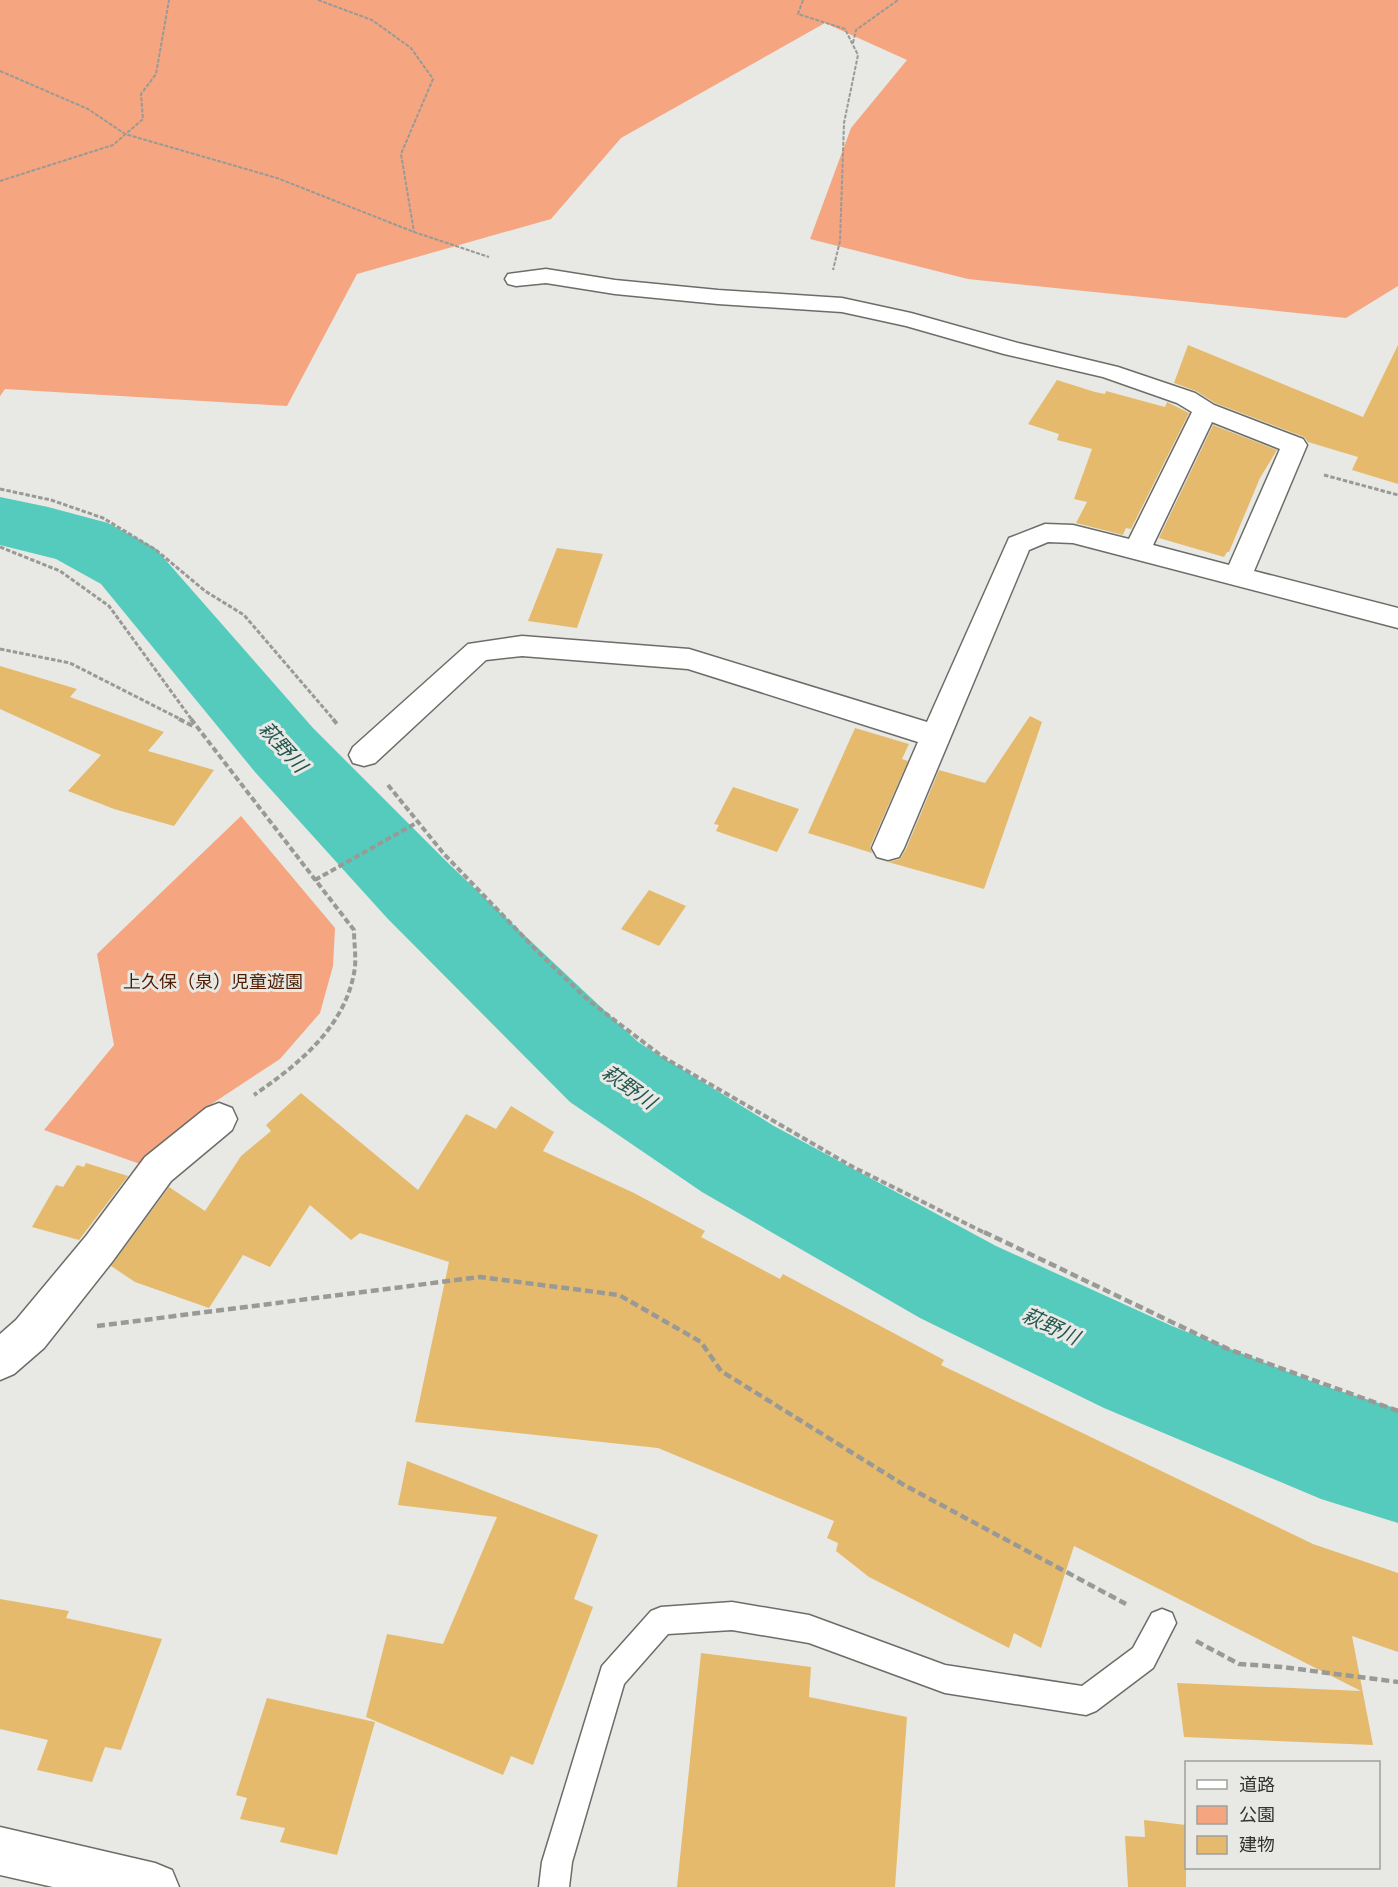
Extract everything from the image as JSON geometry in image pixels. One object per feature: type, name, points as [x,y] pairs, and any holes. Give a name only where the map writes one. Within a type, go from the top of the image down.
[{"type":"street","points":[[516,279],[546,276],[718,297],[842,305],[911,320],[1012,350],[1110,372],[1186,398],[1205,410],[1293,450],[1238,576]]},
{"type":"street","points":[[1137,550],[1205,410]]},
{"type":"street","points":[[888,848],[1017,544],[1046,532],[1072,534],[1398,618]]},
{"type":"street","points":[[364,755],[478,651],[522,646],[689,659],[935,736]]},
{"type":"street","points":[[0,1360],[30,1334],[99,1249],[158,1169],[219,1119]]},
{"type":"street","points":[[0,1851],[155,1887]]},
{"type":"lane","points":[[554,1887],[557,1862],[612,1676],[661,1621],[732,1616],[809,1629],[945,1679],[1086,1701],[1143,1658],[1162,1623]]},
{"type":"path","points":[[0,181],[113,145],[143,118],[141,94],[156,74],[170,0]]},
{"type":"path","points":[[318,0],[372,20],[411,48],[433,79],[402,154],[414,232]]},
{"type":"path","points":[[803,0],[798,14],[845,29],[858,55],[844,123],[840,241],[824,304]]},
{"type":"path","points":[[853,44],[856,30],[898,0]]},
{"type":"path","points":[[0,71],[88,109],[125,134],[277,178],[414,232],[546,276]]},
{"type":"path","points":[[1293,450],[1398,495]]},
{"type":"path","points":[[0,489],[51,500],[103,518],[156,550],[205,591],[244,615],[364,755],[444,855],[588,1000],[663,1057],[853,1167],[1026,1252],[1228,1349],[1398,1411]]},
{"type":"path","points":[[0,547],[60,571],[108,606],[198,729],[354,930],[354,972],[339,1018],[288,1073],[219,1119]]},
{"type":"path","points":[[0,649],[70,663],[198,729]]},
{"type":"path","points":[[315,880],[418,822]]},
{"type":"path","points":[[30,1334],[480,1276],[619,1295],[701,1342],[721,1371],[904,1485],[1239,1665],[1282,1667],[1398,1682]]},
{"type":"green space","points":[[0,0],[1398,0],[1398,286],[1346,318],[968,279],[810,239],[851,128],[907,60],[825,23],[621,138],[551,219],[357,274],[287,406],[5,389],[0,396]]},
{"type":"green space","name":"上久保（泉）児童遊園","points":[[241,816],[335,928],[333,966],[320,1013],[280,1059],[207,1107],[140,1164],[44,1130],[114,1045],[97,954]]},
{"type":"building","points":[[1188,345],[1363,417],[1398,345],[1398,484],[1352,470],[1358,457],[1308,442],[1304,437],[1215,403],[1196,391],[1174,383]]},
{"type":"building","points":[[1057,380],[1095,392],[1105,394],[1106,391],[1165,407],[1167,402],[1189,413],[1131,529],[1126,528],[1123,535],[1076,523],[1087,502],[1074,499],[1092,449],[1057,440],[1059,434],[1028,424]]},
{"type":"building","points":[[1213,425],[1277,450],[1260,478],[1229,552],[1224,557],[1159,538]]},
{"type":"building","points":[[557,548],[603,554],[577,628],[528,621]]},
{"type":"building","points":[[0,666],[77,689],[70,697],[164,732],[148,751],[214,770],[174,826],[114,809],[68,791],[101,755],[0,709]]},
{"type":"building","points":[[1030,716],[1042,722],[984,889],[888,862],[900,859],[906,849],[939,770],[985,783]]},
{"type":"building","points":[[855,728],[909,744],[902,759],[908,761],[870,847],[872,853],[808,833]]},
{"type":"building","points":[[733,787],[799,809],[777,852],[716,831],[719,825],[714,824]]},
{"type":"building","points":[[649,890],[686,906],[659,946],[621,929]]},
{"type":"building","points":[[301,1093],[418,1190],[466,1114],[496,1129],[511,1106],[554,1132],[543,1151],[634,1193],[705,1231],[701,1237],[780,1279],[783,1274],[944,1360],[941,1365],[1313,1544],[1398,1573],[1398,1652],[1352,1636],[1373,1745],[1184,1737],[1177,1683],[1361,1691],[1074,1546],[1041,1648],[1014,1633],[1009,1648],[869,1577],[836,1551],[838,1543],[827,1538],[834,1521],[658,1448],[415,1422],[449,1262],[360,1233],[351,1240],[310,1205],[270,1267],[243,1255],[209,1308],[135,1282],[111,1266],[169,1187],[205,1211],[241,1156],[271,1131],[266,1125]]},
{"type":"building","points":[[86,1163],[128,1176],[79,1240],[32,1227],[56,1185],[63,1187],[77,1165],[84,1167]]},
{"type":"building","points":[[407,1461],[598,1535],[574,1599],[593,1607],[533,1765],[511,1756],[503,1775],[366,1717],[387,1634],[443,1644],[497,1517],[398,1505]]},
{"type":"building","points":[[0,1599],[69,1611],[66,1618],[162,1639],[121,1750],[105,1747],[92,1782],[37,1770],[48,1740],[0,1729]]},
{"type":"building","points":[[701,1653],[811,1667],[809,1697],[907,1717],[895,1887],[677,1887]]},
{"type":"building","points":[[267,1698],[375,1722],[337,1855],[280,1842],[285,1828],[240,1819],[247,1798],[236,1795]]},
{"type":"building","points":[[1144,1820],[1185,1825],[1186,1887],[1128,1887],[1125,1836],[1145,1837]]},
{"type":"waterway","name":"萩野川","points":[[0,521],[82,541],[128,566],[284,750],[419,892],[604,1072],[738,1159],[958,1282],[1143,1369],[1321,1442],[1398,1466]]}]
